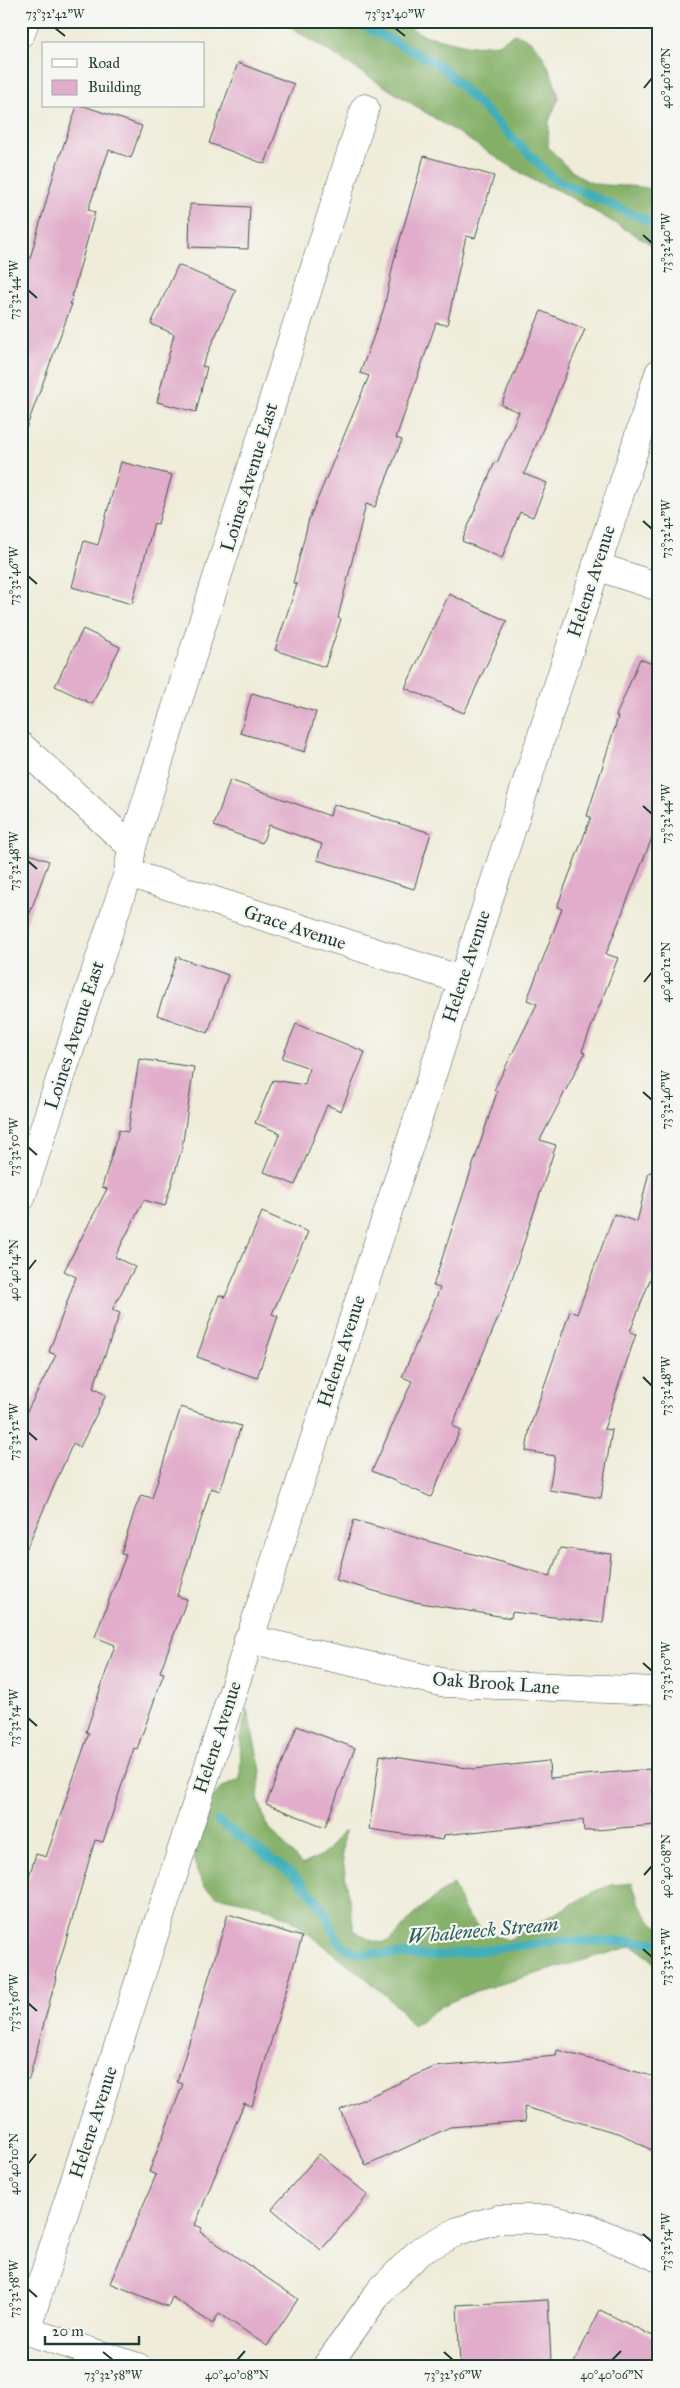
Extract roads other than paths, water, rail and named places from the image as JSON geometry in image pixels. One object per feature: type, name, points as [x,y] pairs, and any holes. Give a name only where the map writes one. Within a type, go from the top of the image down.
[{"type":"street","points":[[21,33],[25,21]]},
{"type":"street","name":"Loines Avenue East","points":[[21,1198],[130,860],[365,108]]},
{"type":"street","name":"Helene Avenue","points":[[24,2330],[652,388],[659,373]]},
{"type":"street","points":[[596,566],[659,586]]},
{"type":"street","name":"Grace Avenue","points":[[21,746],[130,860],[462,980]]},
{"type":"street","name":"Oak Brook Lane","points":[[248,1639],[446,1682],[659,1691]]},
{"type":"street","points":[[326,2367],[380,2291],[420,2251],[458,2231],[498,2219],[548,2219],[589,2228],[659,2258]]},
{"type":"street","points":[[24,2330],[138,2367]]},
{"type":"waterway","points":[[354,21],[441,66],[554,179],[659,226]]},
{"type":"waterway","name":"Whaleneck Stream","points":[[218,1821],[295,1876],[316,1899],[327,1917],[337,1940],[345,1948],[358,1953],[436,1956],[559,1941],[659,1942]]}]
